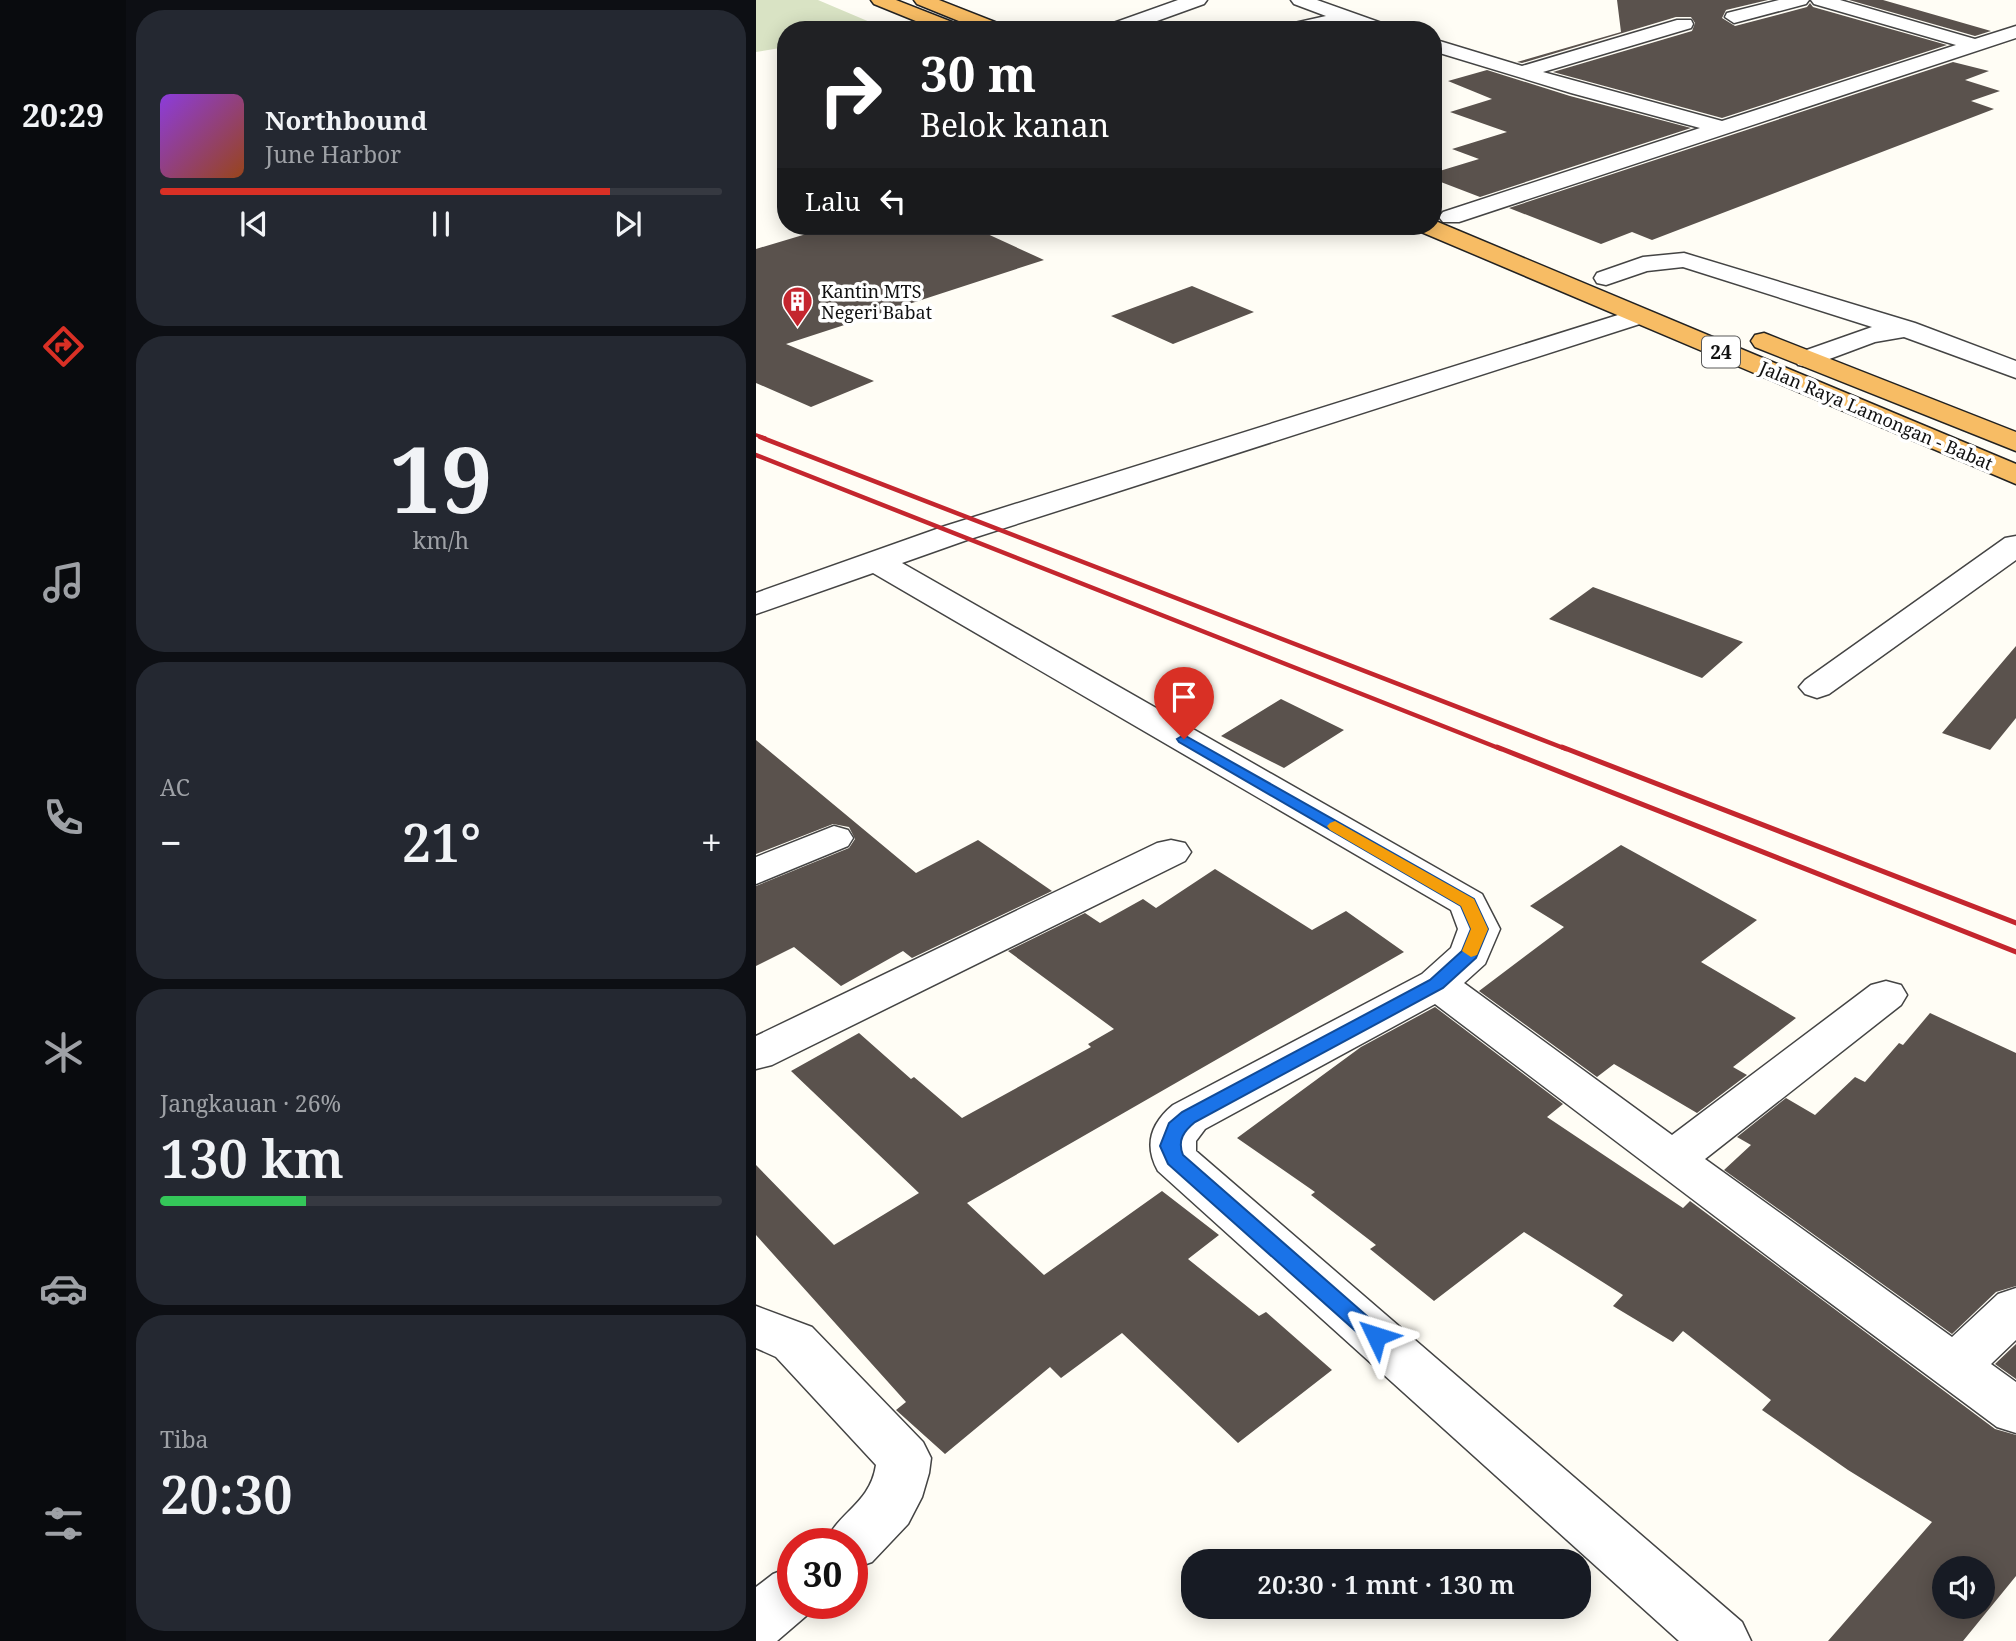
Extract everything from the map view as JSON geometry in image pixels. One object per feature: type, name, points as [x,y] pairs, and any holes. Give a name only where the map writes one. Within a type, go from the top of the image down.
[{"type":"highway","points":[[880,0],[931,21]]},
{"type":"highway","points":[[923,0],[976,21]]},
{"type":"highway","name":"Jalan Raya Lamongan - Babat","points":[[1442,219],[1606,278],[2016,442]]},
{"type":"highway","name":"Jalan Raya Lamongan - Babat","points":[[1442,220],[1637,317],[2016,475]]},
{"type":"street","points":[[1138,21],[1165,8],[1198,0]]},
{"type":"street","points":[[1300,0],[1357,21]]},
{"type":"street","points":[[1734,17],[1800,0]]},
{"type":"street","points":[[1820,0],[1975,46]]},
{"type":"street","points":[[1327,21],[1345,17]]},
{"type":"street","points":[[1521,72],[1684,24]]},
{"type":"street","points":[[1442,215],[1723,128],[2016,32]]},
{"type":"street","points":[[1442,48],[1723,128]]},
{"type":"street","points":[[1606,278],[1643,264],[1684,260],[1906,329],[2016,370]]},
{"type":"street","points":[[756,604],[956,533],[1637,317]]},
{"type":"street","points":[[1808,359],[1869,335],[1906,329]]},
{"type":"street","points":[[1817,687],[2016,545]]},
{"type":"street","points":[[877,562],[1468,903],[1479,929],[1470,954],[1437,984],[1189,1117],[1176,1128],[1170,1146],[1175,1159],[1721,1641]]},
{"type":"street","points":[[756,872],[834,838]]},
{"type":"street","points":[[756,1054],[1171,852]]},
{"type":"street","points":[[1437,984],[1672,1160],[2016,1411]]},
{"type":"street","points":[[1672,1160],[1886,995]]},
{"type":"street","points":[[1955,1367],[2016,1308]]},
{"type":"street","points":[[756,1326],[794,1342],[904,1458],[902,1483],[894,1500],[877,1524],[868,1531]]},
{"type":"street","points":[[756,1622],[777,1605]]},
{"type":"green space","points":[[756,0],[818,0],[868,21],[777,21],[777,48],[756,52]]},
{"type":"building","points":[[1617,0],[1768,0],[1726,10],[1722,18],[1735,26],[1807,7],[1810,3],[1813,7],[1947,45],[1722,118],[1553,72],[1692,31],[1695,23],[1691,17],[1676,17],[1522,63],[1517,62],[1621,32]]},
{"type":"building","points":[[1849,0],[1883,0],[1991,31],[1975,36]]},
{"type":"building","points":[[1953,62],[1989,71],[1965,80],[2000,91],[1971,101],[1994,109],[1652,240],[1632,232],[1601,244],[1509,208]]},
{"type":"building","points":[[1487,70],[1570,96],[1691,128],[1480,197],[1442,182],[1442,170],[1479,159],[1452,149],[1507,132],[1450,112],[1492,99],[1448,81]]},
{"type":"building","points":[[803,235],[990,235],[1044,260],[786,344],[874,381],[811,407],[756,383],[756,249]]},
{"type":"building","points":[[1192,286],[1254,312],[1173,344],[1111,316]]},
{"type":"building","points":[[1593,587],[1743,642],[1702,678],[1549,619]]},
{"type":"building","points":[[2016,646],[2016,718],[1990,750],[1942,733]]},
{"type":"building","points":[[1281,699],[1344,730],[1284,768],[1221,736]]},
{"type":"building","points":[[756,740],[916,873],[978,840],[1052,891],[912,958],[903,951],[841,986],[794,947],[756,966],[756,886],[849,848],[855,839],[849,827],[833,824],[756,854]]},
{"type":"building","points":[[1621,845],[1757,920],[1701,962],[1796,1018],[1733,1067],[1747,1075],[1697,1113],[1614,1064],[1597,1077],[1479,991],[1564,927],[1530,906]]},
{"type":"building","points":[[1215,869],[1312,930],[1346,911],[1404,952],[967,1203],[1044,1275],[1162,1191],[1219,1235],[1188,1259],[1259,1316],[1266,1312],[1332,1370],[1238,1443],[1122,1333],[1061,1378],[1050,1367],[945,1454],[896,1410],[906,1402],[756,1235],[756,1165],[834,1245],[919,1193],[791,1071],[859,1033],[911,1079],[914,1077],[962,1118],[1091,1047],[1088,1044],[1114,1029],[1008,951],[1085,913],[1100,923],[1143,899],[1156,908]]},
{"type":"building","points":[[1435,1007],[1563,1104],[1547,1117],[1683,1208],[1690,1201],[1995,1429],[2016,1435],[2016,1576],[1995,1602],[1995,1556],[1932,1556],[1932,1619],[1981,1619],[1963,1641],[1828,1641],[1932,1522],[1848,1470],[1762,1410],[1771,1400],[1683,1331],[1673,1342],[1613,1306],[1623,1295],[1524,1232],[1434,1301],[1370,1249],[1376,1245],[1311,1195],[1315,1192],[1237,1138],[1361,1047]]},
{"type":"building","points":[[1930,1013],[2016,1053],[2016,1286],[1996,1292],[1952,1334],[1724,1170],[1751,1145],[1737,1137],[1786,1098],[1815,1115],[1855,1077],[1865,1082],[1899,1043],[1903,1045]]},
{"type":"building","points":[[2016,1344],[2016,1379],[1995,1364]]},
{"type":"railway","points":[[756,435],[765,438]]},
{"type":"railway","points":[[760,437],[1566,749]]},
{"type":"railway","points":[[756,455],[1501,749]]},
{"type":"railway","points":[[1497,747],[2016,952]]},
{"type":"railway","points":[[1562,747],[2016,923]]},
{"type":"slow traffic","points":[[1335,826],[1468,903],[1479,929],[1471,951]]},
{"type":"place","name":"Kantin MTS Negeri Babat","points":[[798,329]]},
{"type":"route","points":[[1184,739],[1468,903],[1479,929],[1470,954],[1437,984],[1189,1117],[1176,1128],[1170,1146],[1175,1159],[1376,1336]]}]
